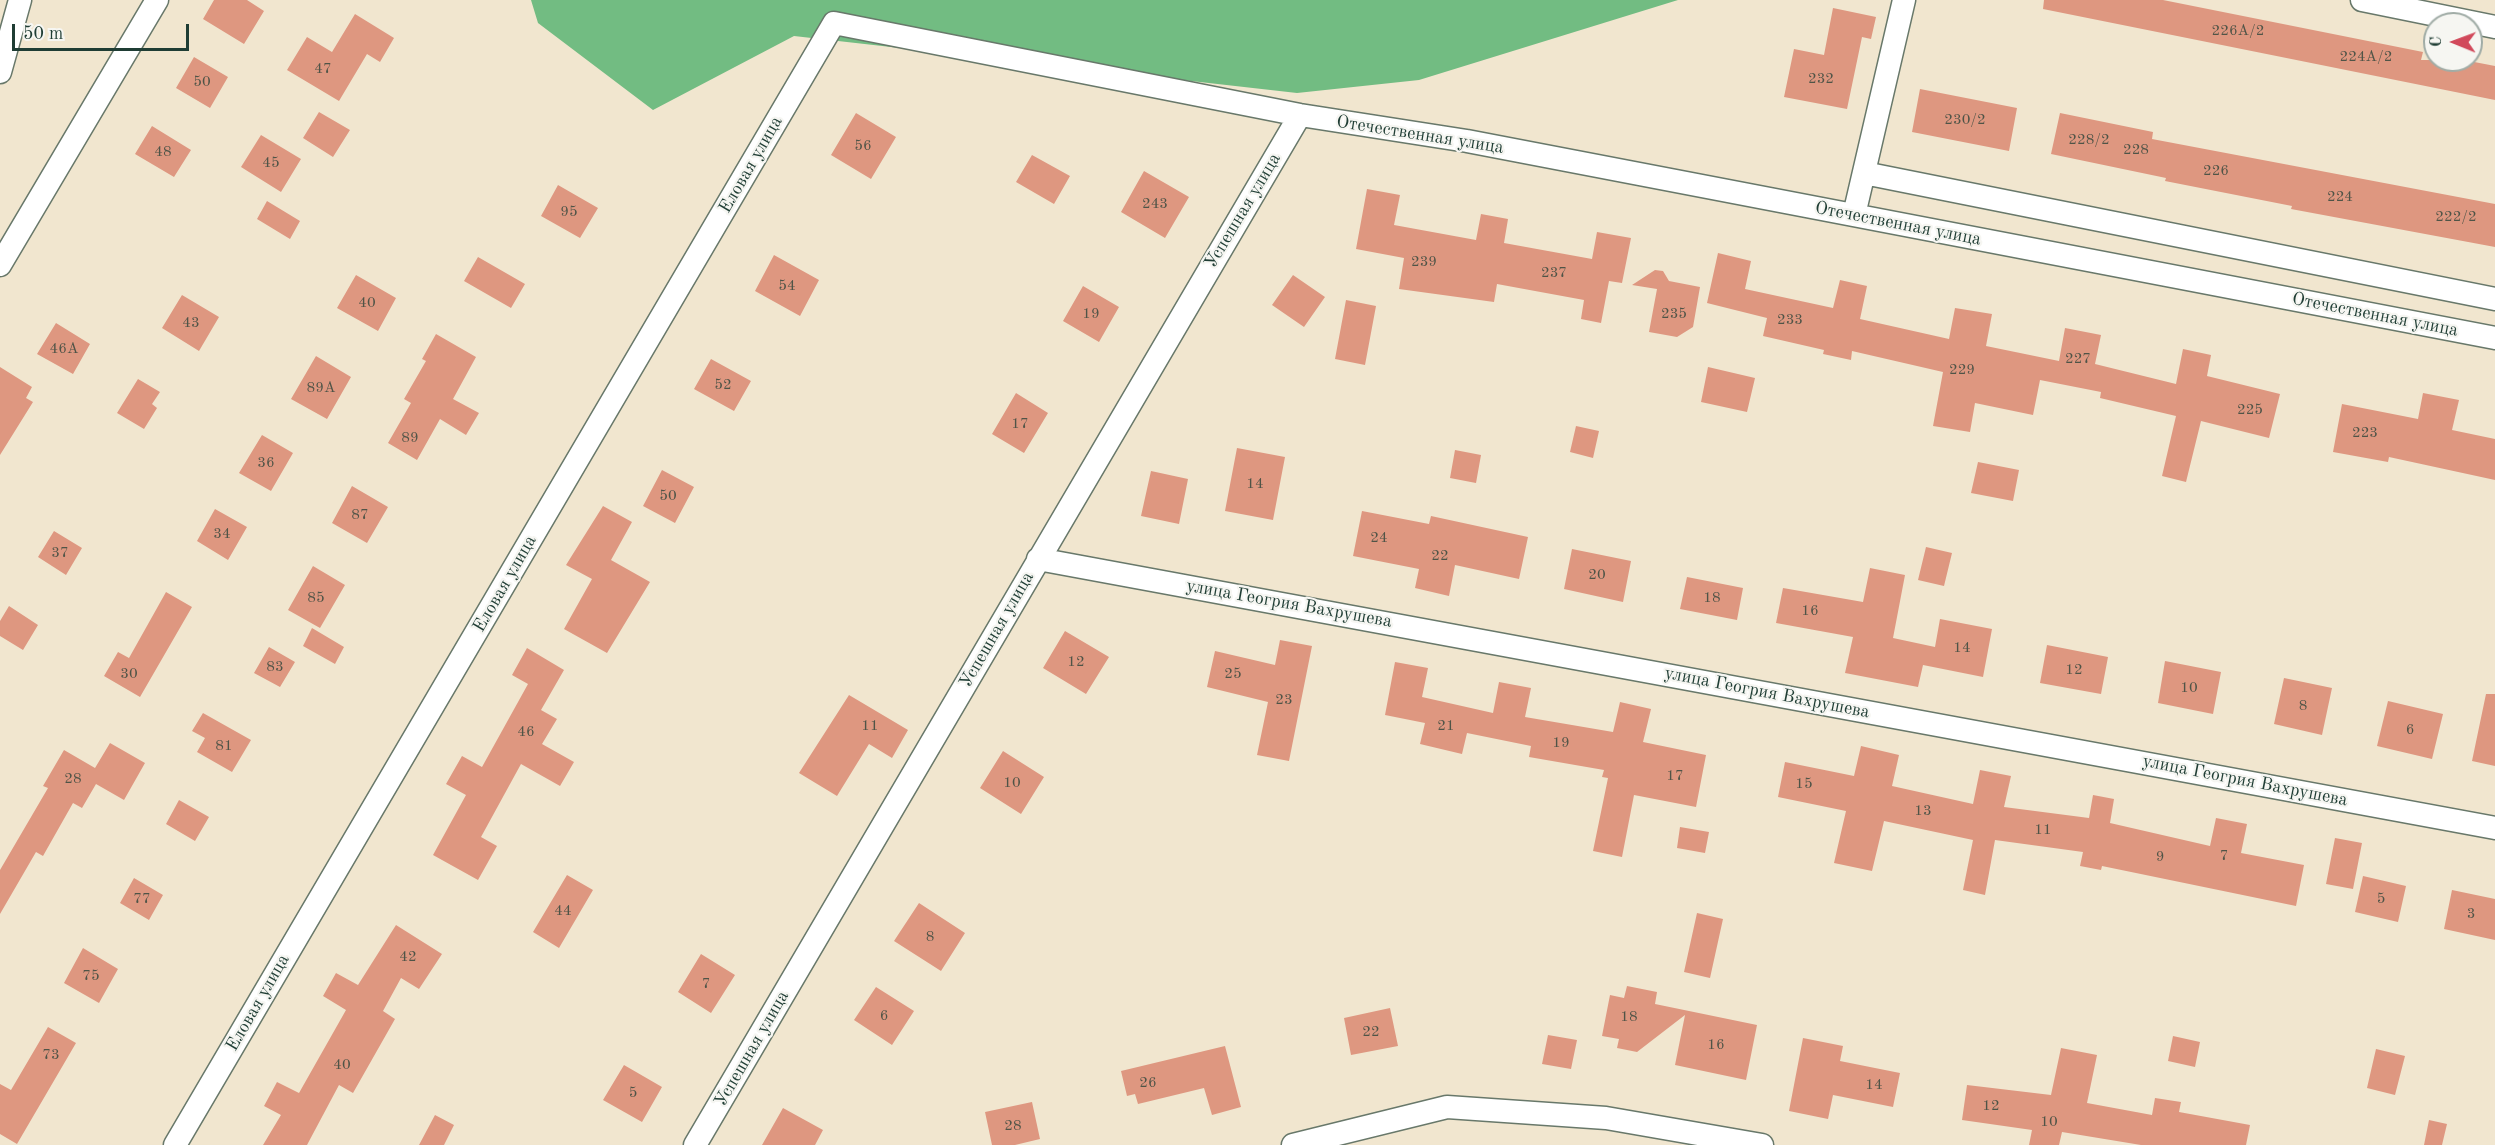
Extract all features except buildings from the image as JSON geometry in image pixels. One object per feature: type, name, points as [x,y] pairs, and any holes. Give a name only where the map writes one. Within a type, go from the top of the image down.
[{"type":"street","points":[[0,72],[20,0]]},
{"type":"street","points":[[0,265],[157,0]]},
{"type":"street","points":[[1854,215],[1904,0]]},
{"type":"street","points":[[2362,0],[2495,27]]},
{"type":"street","name":"Отечественная улица","points":[[834,23],[1300,115],[1467,141],[2495,338]]},
{"type":"street","name":"Еловая улица","points":[[175,1145],[834,23]]},
{"type":"street","name":"Успешная улица","points":[[695,1145],[1300,115]]},
{"type":"street","points":[[1864,173],[2495,300]]},
{"type":"street","name":"улица Геогрия Вахрушева","points":[[1038,559],[2495,828]]},
{"type":"street","points":[[1293,1145],[1447,1107],[1606,1118],[1658,1136],[1762,1145]]},
{"type":"green space","points":[[531,0],[1678,0],[1419,80],[1297,93],[794,36],[653,110],[538,23]]}]
